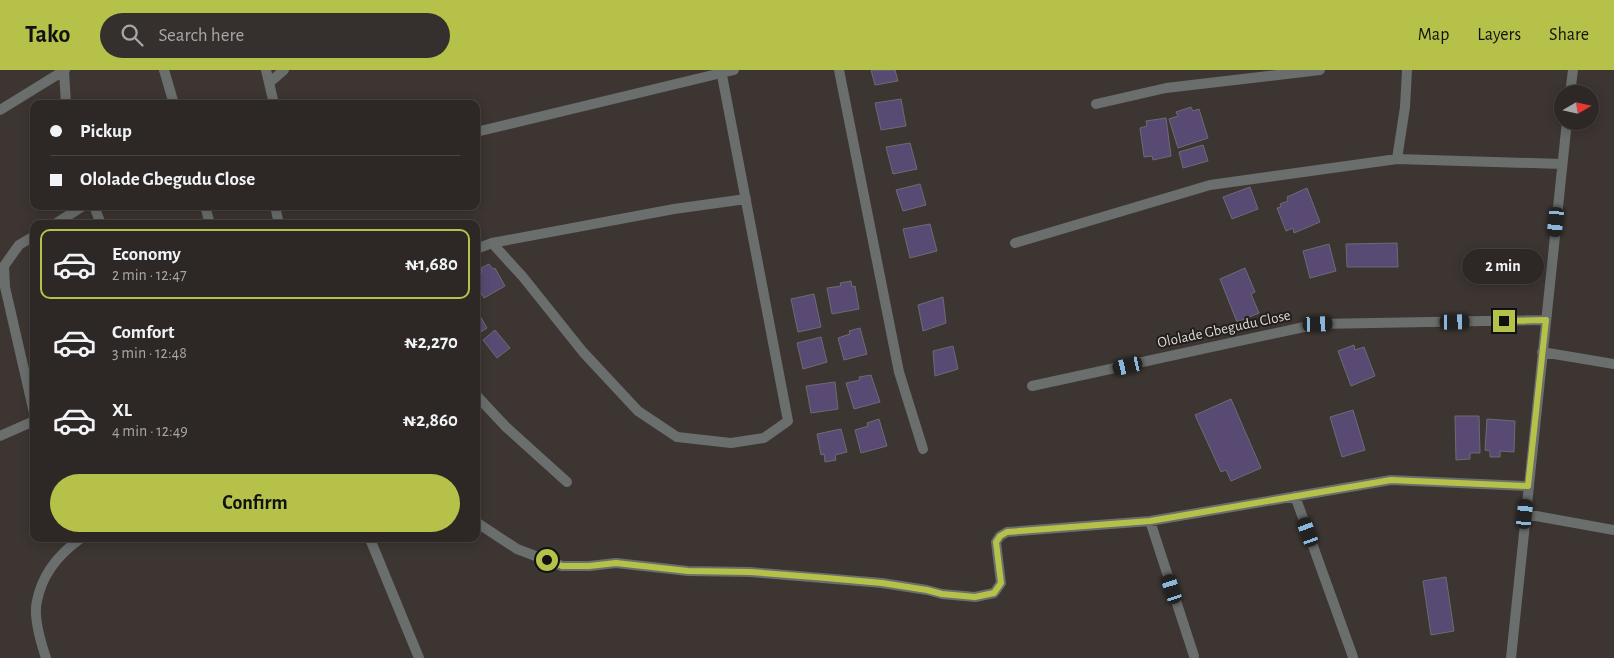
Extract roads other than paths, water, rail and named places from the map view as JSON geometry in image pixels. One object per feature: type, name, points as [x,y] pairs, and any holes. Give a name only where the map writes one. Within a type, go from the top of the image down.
[{"type":"street","points":[[0,110],[65,70],[66,100]]},
{"type":"street","points":[[164,70],[173,100]]},
{"type":"street","points":[[266,70],[273,100]]},
{"type":"street","points":[[269,83],[284,70]]},
{"type":"street","points":[[480,131],[721,71],[734,70]]},
{"type":"street","points":[[839,70],[899,372],[923,449]]},
{"type":"street","points":[[1096,104],[1166,88],[1320,70]]},
{"type":"street","points":[[1397,159],[1405,107],[1407,70]]},
{"type":"street","points":[[1571,85],[1573,70]]},
{"type":"street","points":[[492,243],[523,277],[583,352],[638,411],[677,437],[731,443],[764,438],[788,421],[721,71]]},
{"type":"street","points":[[1511,658],[1566,130]]},
{"type":"street","points":[[1015,243],[1210,185],[1397,159],[1562,164]]},
{"type":"street","points":[[480,248],[492,243],[674,209],[746,199]]},
{"type":"street","points":[[61,220],[77,210]]},
{"type":"street","points":[[30,238],[19,245],[4,266],[5,286],[30,396]]},
{"type":"street","name":"Ololade Gbegudu Close","points":[[1032,386],[1318,324],[1546,320]]},
{"type":"street","points":[[1542,352],[1614,364]]},
{"type":"street","points":[[480,399],[506,427],[567,482]]},
{"type":"street","points":[[0,436],[30,423]]},
{"type":"street","points":[[480,525],[517,549],[562,566],[616,563],[688,571],[750,572],[882,583],[942,594],[975,597],[994,593],[1001,583],[996,542],[1000,536],[1007,532],[1150,521],[1391,480],[1528,486]]},
{"type":"street","points":[[1295,496],[1353,657]]},
{"type":"street","points":[[1525,514],[1614,530]]},
{"type":"street","points":[[1150,521],[1194,656]]},
{"type":"street","points":[[46,658],[39,635],[36,602],[47,572],[76,542]]},
{"type":"street","points":[[371,542],[419,658]]}]
